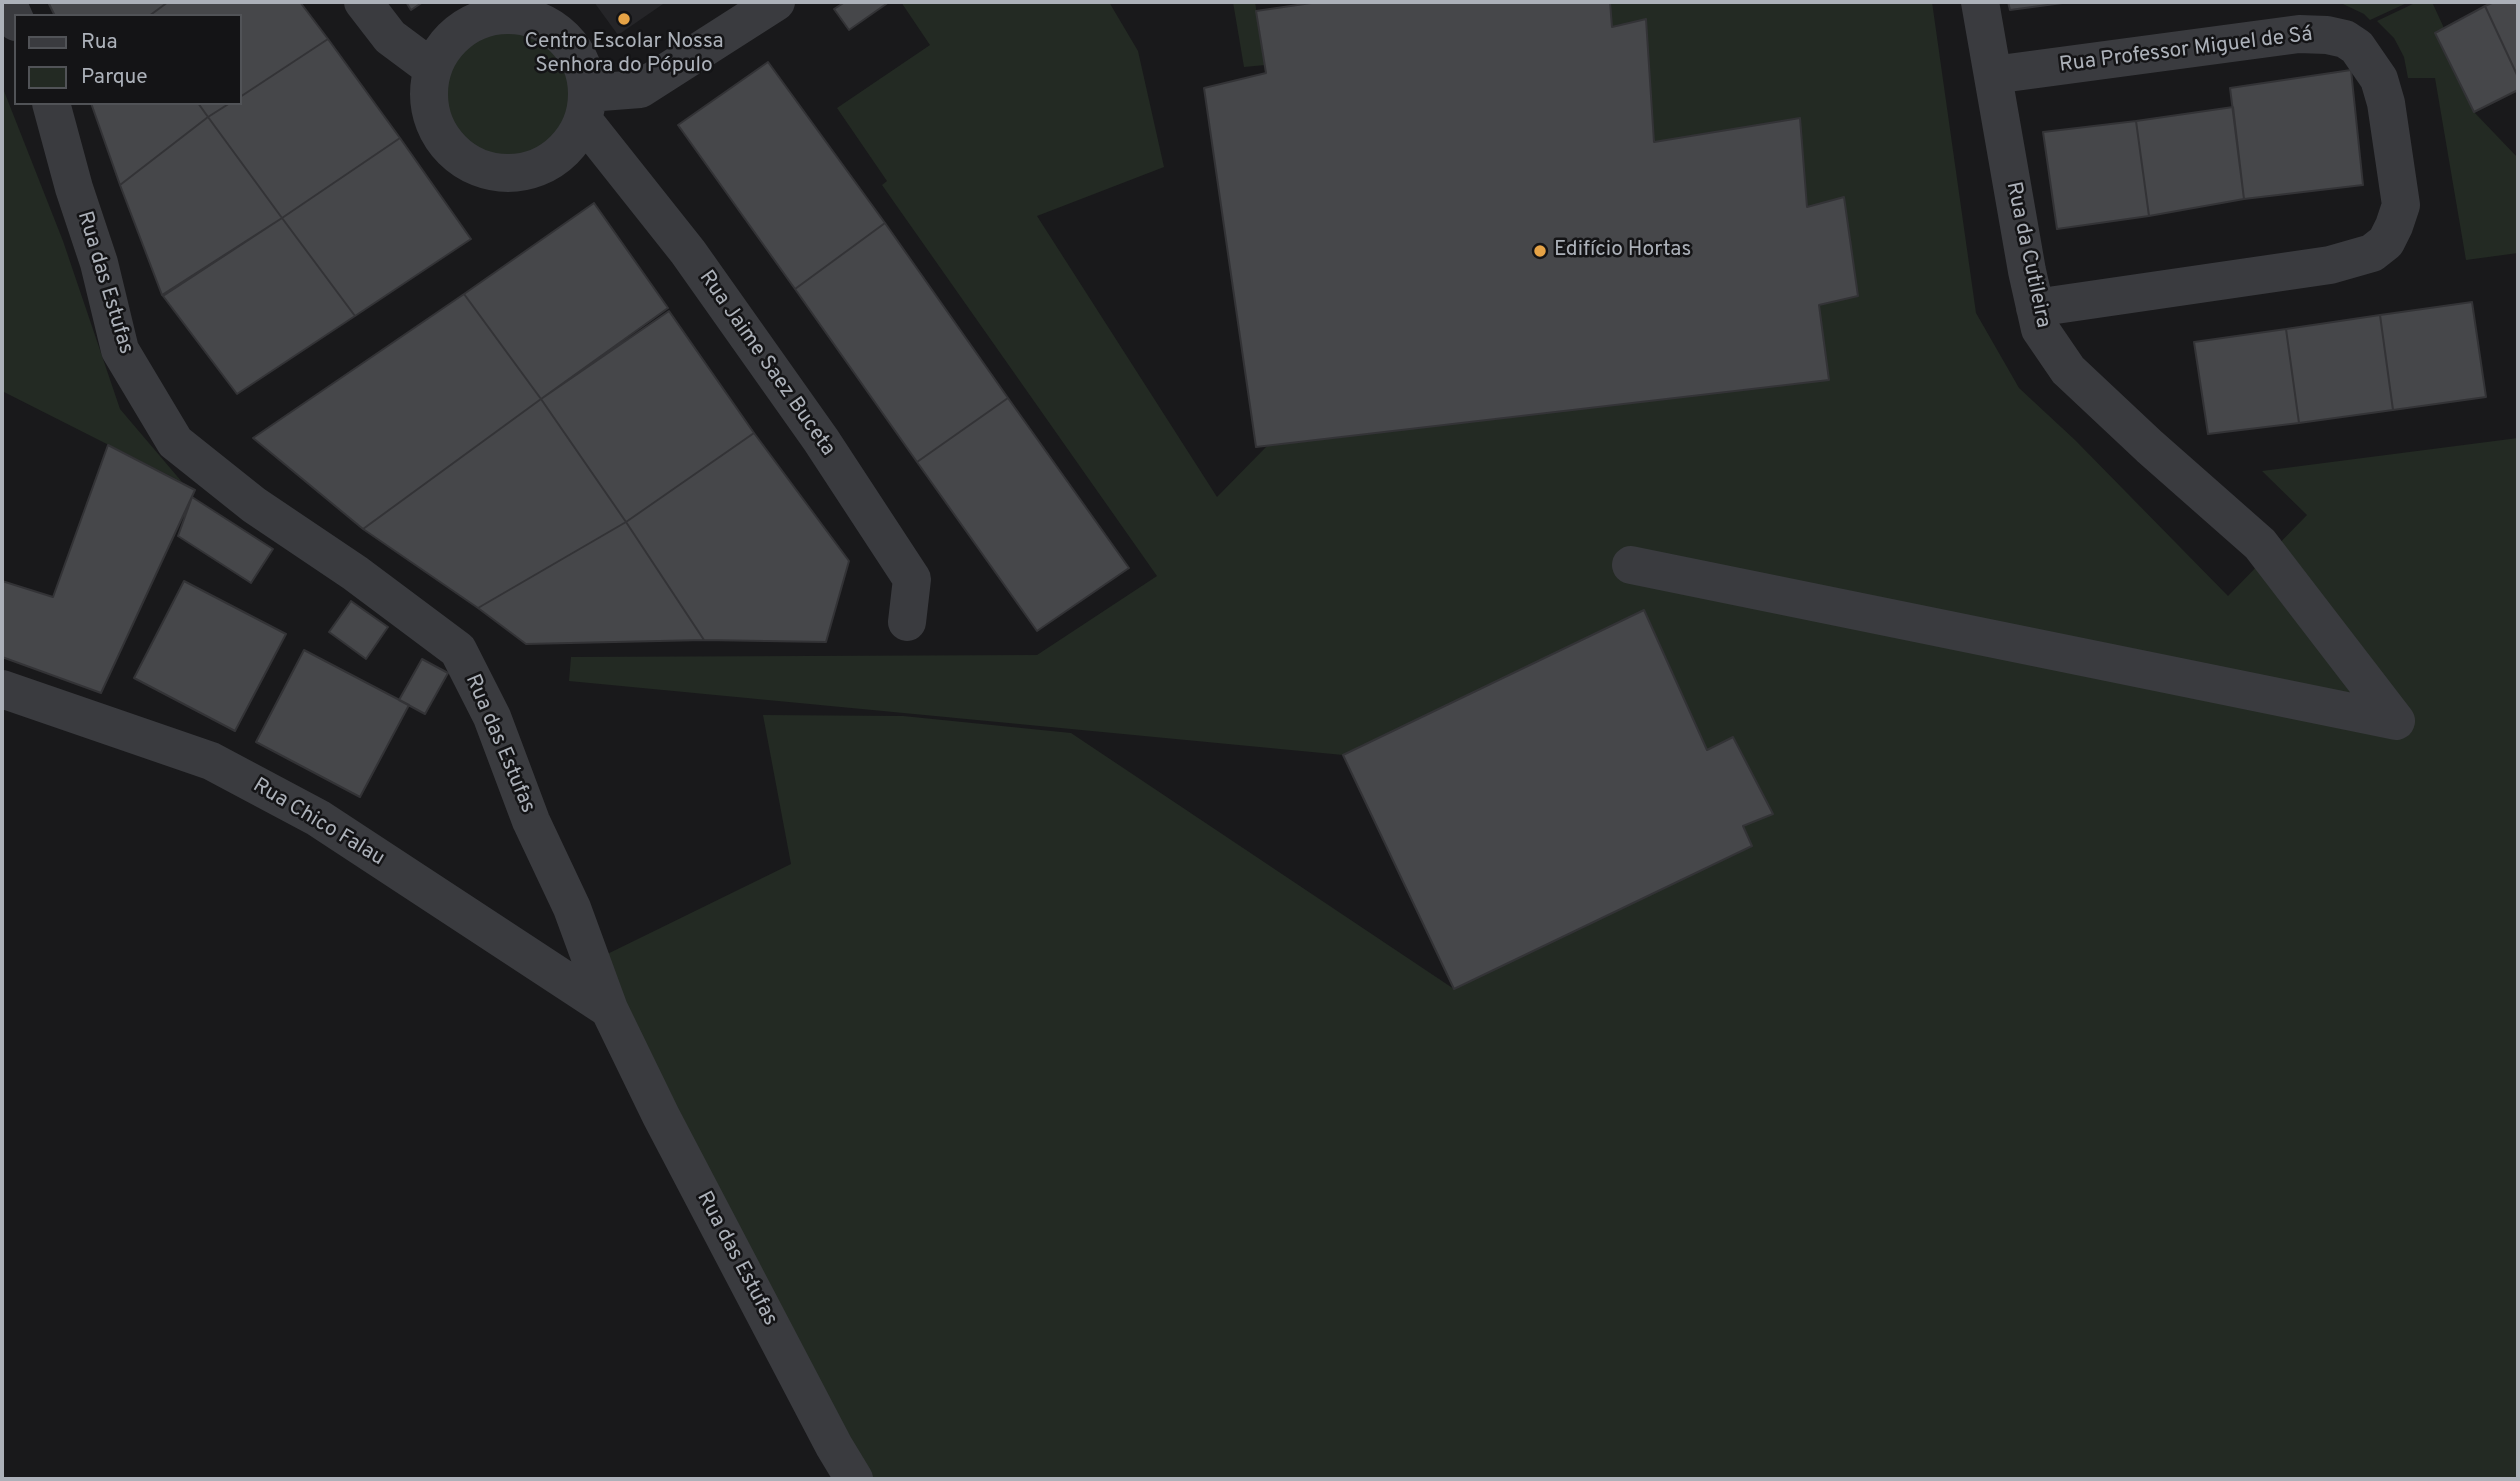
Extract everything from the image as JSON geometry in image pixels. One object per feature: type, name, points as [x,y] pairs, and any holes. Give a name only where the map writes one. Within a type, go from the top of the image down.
[{"type":"street","points":[[363,2],[390,37],[433,69]]},
{"type":"street","points":[[586,107],[640,89],[776,2]]},
{"type":"street","name":"Rua da Cutileira","points":[[1631,565],[2396,721],[2260,544],[2068,370],[2040,329],[2026,271],[1980,2]]},
{"type":"street","points":[[495,16],[521,16],[542,23],[561,35],[575,51],[585,72],[586,107],[570,145],[549,163],[523,173],[496,172],[470,164],[448,146],[434,122],[430,106],[429,89],[433,69],[446,45],[463,29],[495,16]]},
{"type":"street","name":"Rua Professor Miguel de Sá","points":[[1993,75],[2299,34],[2327,34],[2345,39],[2357,47],[2379,79],[2386,103],[2401,205],[2386,242],[2372,253],[2330,265],[2035,308]]},
{"type":"street","name":"Rua das Estufas","points":[[52,105],[74,188],[99,262],[121,350],[175,442],[254,505],[355,573],[458,650],[492,717],[531,821],[572,908],[609,1009],[661,1116],[834,1447],[854,1479]]},
{"type":"street","name":"Rua Jaime Saez Buceta","points":[[586,107],[821,440],[912,579],[908,622]]},
{"type":"street","name":"Rua Chico Falau","points":[[2,689],[211,761],[318,818],[609,1009]]},
{"type":"shaded area","name":"Centro Escolar Nossa Senhora do Pópulo","points":[[594,2],[666,2],[618,35]]},
{"type":"green space","points":[[901,2],[1109,2],[1138,51],[1164,167],[1037,216],[1217,497],[1267,446],[1828,380],[1819,305],[1858,295],[1844,198],[1807,207],[1800,118],[1654,142],[1646,19],[1612,27],[1610,2],[1932,2],[1976,313],[2019,388],[2075,440],[2228,596],[2307,515],[2262,471],[2518,438],[2518,1479],[855,1479],[591,962],[791,864],[763,715],[903,716],[1071,733],[1454,989],[1751,847],[1743,826],[1773,814],[1733,737],[1707,750],[1644,610],[1343,755],[569,681],[571,657],[1037,655],[1157,576],[882,185],[887,181],[837,108],[930,45]]},
{"type":"green space","points":[[1233,2],[1255,2],[1265,65],[1244,67]]},
{"type":"green space","points":[[2343,2],[2409,2],[2370,20]]},
{"type":"green space","points":[[2417,2],[2432,2],[2444,28],[2436,33],[2474,112],[2518,158],[2518,253],[2466,260],[2435,78],[2408,78],[2404,57],[2394,38],[2377,21]]},
{"type":"green space","points":[[509,15],[539,21],[565,38],[582,64],[588,94],[582,124],[565,150],[539,167],[509,173],[479,167],[453,150],[436,124],[430,94],[436,64],[453,38],[479,21]]},
{"type":"green space","points":[[2,86],[63,241],[120,409],[182,482],[2,391]]},
{"type":"building","points":[[48,2],[168,2],[152,14],[54,14]]},
{"type":"building","points":[[168,2],[300,2],[328,39],[242,96],[242,14],[152,14]]},
{"type":"building","points":[[406,2],[423,2],[411,10]]},
{"type":"building","points":[[845,2],[889,2],[849,30],[834,9]]},
{"type":"building","name":"Edifício Hortas","points":[[1318,2],[1610,2],[1612,27],[1646,19],[1654,142],[1800,118],[1807,207],[1844,197],[1858,296],[1819,305],[1829,380],[1256,447],[1204,88],[1266,73],[1256,11]]},
{"type":"building","points":[[2008,2],[2070,2],[2010,10]]},
{"type":"building","points":[[2494,2],[2518,2],[2518,77],[2485,6]]},
{"type":"building","points":[[2485,6],[2518,77],[2518,90],[2474,112],[2435,33]]},
{"type":"building","points":[[328,39],[400,138],[282,218],[208,117],[227,105],[242,105],[242,96]]},
{"type":"building","points":[[768,62],[885,223],[795,289],[678,125]]},
{"type":"building","points":[[2351,70],[2363,185],[2244,199],[2230,88]]},
{"type":"building","points":[[92,105],[199,105],[208,117],[120,185]]},
{"type":"building","points":[[199,105],[227,105],[208,117]]},
{"type":"building","points":[[2233,107],[2244,199],[2149,216],[2136,121]]},
{"type":"building","points":[[208,117],[282,218],[162,295],[120,185]]},
{"type":"building","points":[[2136,121],[2149,216],[2057,229],[2043,132]]},
{"type":"building","points":[[400,138],[471,239],[355,316],[282,218]]},
{"type":"building","points":[[594,203],[668,308],[541,399],[464,294]]},
{"type":"building","points":[[282,218],[355,316],[237,394],[163,296]]},
{"type":"building","points":[[885,223],[1008,398],[917,462],[795,289]]},
{"type":"building","points":[[464,294],[541,399],[363,529],[253,438]]},
{"type":"building","points":[[2472,302],[2486,397],[2393,410],[2380,315]]},
{"type":"building","points":[[669,311],[754,433],[626,522],[541,399]]},
{"type":"building","points":[[2380,315],[2393,410],[2299,423],[2286,329]]},
{"type":"building","points":[[2286,329],[2299,423],[2208,434],[2194,342]]},
{"type":"building","points":[[1008,398],[1129,568],[1037,631],[917,462]]},
{"type":"building","points":[[541,399],[626,522],[478,608],[363,529]]},
{"type":"building","points":[[754,433],[849,561],[826,642],[704,640],[626,522]]},
{"type":"building","points":[[108,445],[195,490],[101,693],[2,657],[2,581],[53,597]]},
{"type":"building","points":[[192,497],[273,549],[251,583],[178,536]]},
{"type":"building","points":[[626,522],[704,640],[526,644],[478,608]]},
{"type":"building","points":[[184,581],[286,634],[235,731],[134,678]]},
{"type":"building","points":[[351,601],[388,627],[366,659],[329,632]]},
{"type":"building","points":[[1644,610],[1707,750],[1733,737],[1773,814],[1743,826],[1752,846],[1454,989],[1343,755]]},
{"type":"building","points":[[304,650],[409,705],[360,797],[256,742]]},
{"type":"building","points":[[422,659],[448,673],[425,714],[399,700]]},
{"type":"place","name":"Centro Escolar Nossa Senhora do Pópulo","points":[[624,19]]},
{"type":"place","name":"Edifício Hortas","points":[[1540,251]]}]
